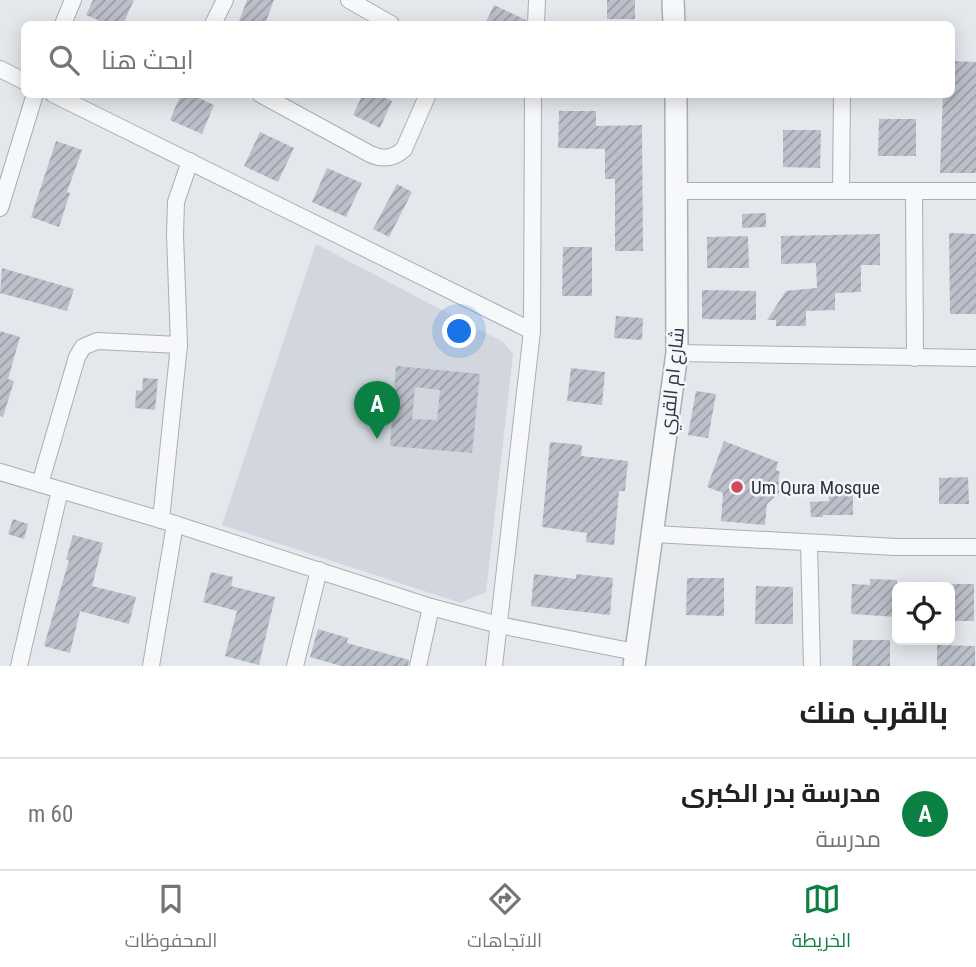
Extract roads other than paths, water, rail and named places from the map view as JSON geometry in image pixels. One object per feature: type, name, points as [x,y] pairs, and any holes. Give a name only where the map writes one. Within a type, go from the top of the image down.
[{"type":"street","points":[[64,21],[73,0]]},
{"type":"street","points":[[214,21],[225,0]]},
{"type":"street","points":[[349,0],[386,21]]},
{"type":"street","points":[[536,21],[537,0]]},
{"type":"street","points":[[673,0],[674,21]]},
{"type":"street","points":[[0,69],[21,80]]},
{"type":"street","points":[[0,208],[34,98]]},
{"type":"street","points":[[61,98],[532,331]]},
{"type":"street","points":[[267,98],[370,154],[385,159],[396,156],[404,149],[426,98]]},
{"type":"street","points":[[494,666],[532,331],[533,98]]},
{"type":"street","name":"شارع ام القري","points":[[635,659],[677,353],[679,325],[676,98]]},
{"type":"street","points":[[841,190],[842,98]]},
{"type":"street","points":[[151,666],[168,522],[179,345],[176,202],[190,161]]},
{"type":"street","points":[[676,191],[976,191]]},
{"type":"street","points":[[914,191],[915,358]]},
{"type":"street","points":[[40,484],[82,347],[97,341],[179,345]]},
{"type":"street","points":[[677,353],[976,358]]},
{"type":"street","points":[[0,472],[168,522],[431,607],[635,659]]},
{"type":"street","points":[[19,666],[60,490]]},
{"type":"street","points":[[654,534],[809,543],[976,547]]},
{"type":"street","points":[[809,543],[812,666]]},
{"type":"street","points":[[295,666],[319,570]]},
{"type":"street","points":[[418,666],[431,607]]},
{"type":"place","name":"مدرسة بدر الكبرى","points":[[377,439]]},
{"type":"place","name":"Um Qura Mosque","points":[[737,487]]}]
